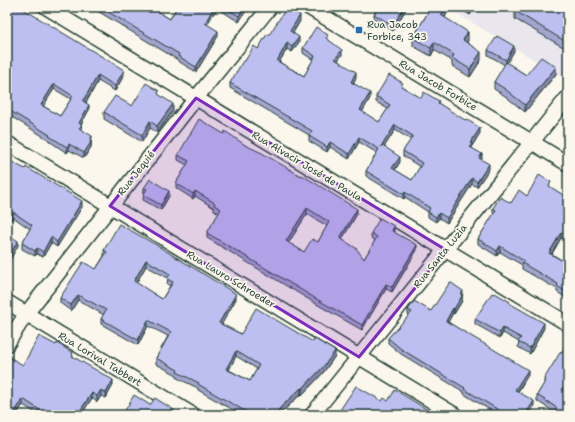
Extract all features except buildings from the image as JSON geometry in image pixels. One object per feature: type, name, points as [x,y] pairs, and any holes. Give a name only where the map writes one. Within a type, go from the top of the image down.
[{"type":"street","name":"Rua Alvacir José de Paula","points":[[46,7],[568,324]]},
{"type":"street","name":"Rua Jequié","points":[[7,344],[26,314],[110,206],[270,7]]},
{"type":"street","name":"Rua Jacob Forbice","points":[[308,7],[568,164]]},
{"type":"street","name":"Rua Santa Luzia","points":[[312,415],[568,97]]},
{"type":"street","name":"Rua Lauro Schroeder","points":[[7,143],[455,415]]},
{"type":"street","name":"Rua Lorival Tabbert","points":[[7,302],[193,415]]},
{"type":"highlighted area","points":[[196,98],[446,250],[359,357],[110,206]]},
{"type":"shaded area","points":[[446,7],[562,7],[568,11],[568,80]]},
{"type":"place","name":"Rua Jacob Forbice, 343","points":[[359,30]]}]
